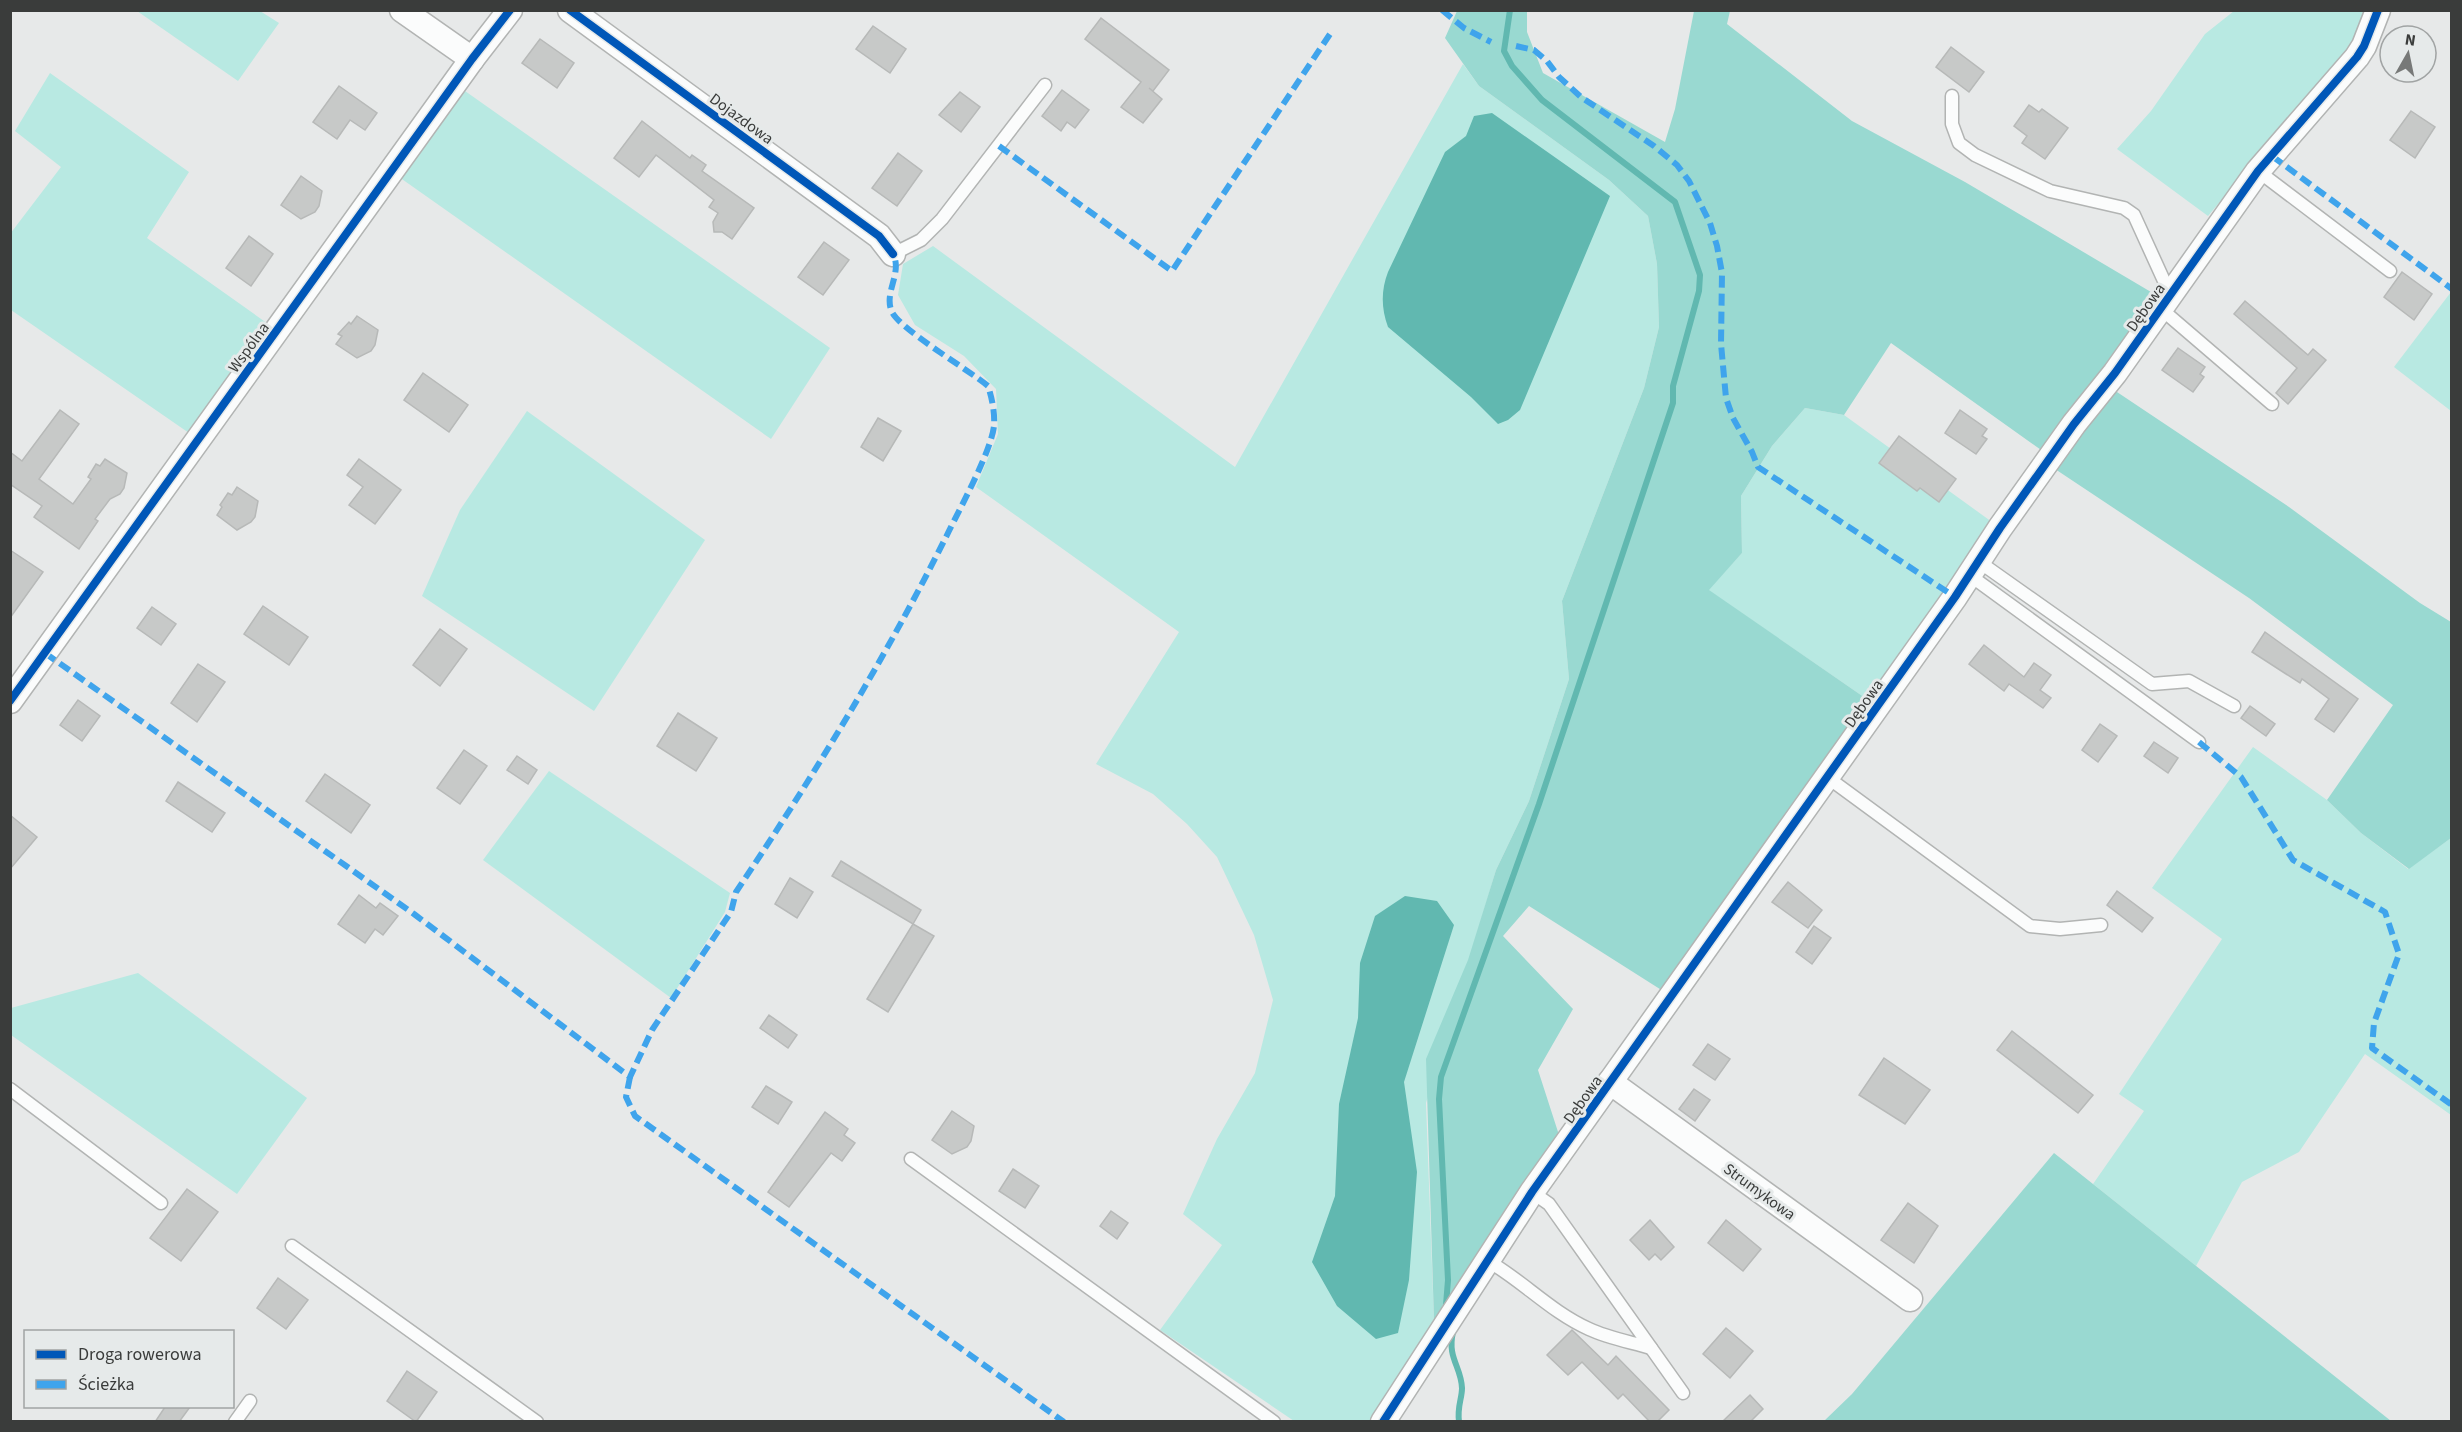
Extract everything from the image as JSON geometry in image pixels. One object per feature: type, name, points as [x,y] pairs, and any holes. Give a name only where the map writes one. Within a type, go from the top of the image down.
[{"type":"street","points":[[402,10],[472,59]]},
{"type":"street","name":"Wspólna","points":[[10,701],[472,59],[510,10]]},
{"type":"street","name":"Dojazdowa","points":[[570,10],[879,236],[892,254]]},
{"type":"street","name":"Dębowa","points":[[1383,1422],[1532,1192],[1955,597],[1973,567],[2074,424],[2115,373],[2258,171],[2357,57],[2364,46],[2378,10]]},
{"type":"street","name":"Strumykowa","points":[[1610,1082],[1910,1299]]},
{"type":"lane","points":[[892,254],[921,240],[942,219],[1045,85]]},
{"type":"lane","points":[[1952,96],[1952,124],[1959,142],[1975,155],[2050,191],[2124,208],[2134,215],[2165,301],[2272,404]]},
{"type":"lane","points":[[2258,171],[2390,271]]},
{"type":"lane","points":[[1973,567],[2151,684],[2189,681],[2234,706]]},
{"type":"lane","points":[[1973,567],[2199,742]]},
{"type":"lane","points":[[1827,777],[2030,926],[2060,929],[2101,925]]},
{"type":"lane","points":[[10,1089],[161,1203]]},
{"type":"lane","points":[[911,1159],[1274,1422]]},
{"type":"lane","points":[[1532,1192],[1550,1204],[1683,1393]]},
{"type":"lane","points":[[292,1246],[537,1422]]},
{"type":"lane","points":[[1488,1261],[1510,1273],[1551,1306],[1589,1329],[1651,1348]]},
{"type":"lane","points":[[235,1422],[250,1401]]},
{"type":"shaded area","points":[[137,11],[260,11],[279,23],[238,81]]},
{"type":"shaded area","points":[[1457,11],[1527,11],[1527,32],[1543,73],[1665,142],[1675,109],[1694,11],[1730,11],[1727,24],[1852,121],[1965,182],[2151,292],[2141,318],[2044,452],[1891,343],[1844,415],[1805,408],[1772,446],[1741,496],[1742,553],[1709,590],[1871,702],[1663,991],[1529,906],[1503,936],[1573,1009],[1538,1070],[1559,1135],[1434,1321],[1426,1059],[1468,960],[1496,870],[1529,801],[1569,679],[1562,601],[1644,388],[1659,327],[1657,264],[1648,216],[1609,180],[1479,86],[1445,38]]},
{"type":"shaded area","points":[[2234,11],[2367,11],[2348,49],[2208,216],[2117,149],[2151,111],[2205,34]]},
{"type":"shaded area","points":[[1463,64],[1479,86],[1609,180],[1648,216],[1657,264],[1659,327],[1644,388],[1562,601],[1569,679],[1529,801],[1496,870],[1426,1103],[1434,1321],[1370,1421],[1294,1421],[1160,1330],[1222,1245],[1183,1214],[1217,1139],[1255,1073],[1273,1000],[1254,935],[1217,857],[1187,824],[1153,794],[1096,764],[1179,632],[976,487],[998,434],[996,389],[964,356],[915,325],[898,295],[903,264],[933,246],[1235,467]]},
{"type":"shaded area","points":[[50,73],[189,172],[147,238],[271,326],[189,433],[11,310],[10,234],[61,167],[15,131]]},
{"type":"shaded area","points":[[465,91],[830,348],[771,439],[399,177]]},
{"type":"shaded area","points":[[1492,113],[1610,196],[1520,410],[1508,420],[1498,424],[1471,397],[1388,327],[1383,299],[1388,272],[1445,152],[1466,136],[1474,116]]},
{"type":"shaded area","points":[[2451,292],[2451,411],[2394,367]]},
{"type":"shaded area","points":[[2111,388],[2289,507],[2420,603],[2451,622],[2451,838],[2409,869],[2361,833],[2327,800],[2393,705],[2249,598],[2055,469]]},
{"type":"shaded area","points":[[1805,408],[1844,415],[1992,522],[1871,702],[1708,590],[1742,553],[1741,496],[1772,446]]},
{"type":"shaded area","points":[[527,411],[705,540],[594,711],[422,596],[460,510]]},
{"type":"shaded area","points":[[2253,747],[2327,800],[2361,833],[2408,869],[2451,838],[2451,1115],[2365,1054],[2299,1152],[2242,1182],[2196,1266],[2093,1184],[2144,1111],[2119,1094],[2222,939],[2152,888]]},
{"type":"shaded area","points":[[549,771],[730,893],[725,912],[671,998],[483,860]]},
{"type":"shaded area","points":[[1405,896],[1437,901],[1454,925],[1404,1082],[1417,1172],[1409,1280],[1398,1333],[1376,1339],[1337,1306],[1312,1262],[1335,1196],[1339,1104],[1358,1018],[1360,963],[1375,916]]},
{"type":"shaded area","points":[[138,973],[307,1098],[237,1194],[11,1035],[11,1008]]},
{"type":"shaded area","points":[[2054,1153],[2391,1421],[1824,1421],[1852,1394]]},
{"type":"building","points":[[1101,18],[1169,70],[1153,91],[1149,88],[1162,99],[1143,123],[1121,107],[1141,82],[1085,39]]},
{"type":"building","points":[[873,26],[906,49],[890,73],[856,49]]},
{"type":"building","points":[[540,39],[574,63],[557,88],[522,63]]},
{"type":"building","points":[[1951,47],[1984,72],[1969,92],[1936,67]]},
{"type":"building","points":[[339,86],[377,113],[365,130],[350,120],[337,139],[313,122]]},
{"type":"building","points":[[1062,90],[1089,110],[1075,128],[1067,122],[1061,131],[1042,116]]},
{"type":"building","points":[[960,92],[980,107],[961,132],[939,115]]},
{"type":"building","points":[[2029,105],[2039,112],[2042,109],[2068,128],[2045,159],[2022,143],[2027,136],[2014,126]]},
{"type":"building","points":[[2411,111],[2435,127],[2415,158],[2390,140]]},
{"type":"building","points":[[642,121],[690,158],[692,155],[706,165],[702,171],[754,208],[732,239],[722,232],[714,232],[713,222],[718,213],[709,207],[714,200],[656,155],[639,177],[614,158]]},
{"type":"building","points":[[898,153],[922,171],[897,206],[872,188]]},
{"type":"building","points":[[301,176],[322,191],[319,206],[315,212],[301,219],[281,205]]},
{"type":"building","points":[[249,236],[273,254],[251,286],[226,268]]},
{"type":"building","points":[[824,242],[849,260],[823,295],[798,277]]},
{"type":"building","points":[[2402,272],[2432,294],[2414,320],[2384,297]]},
{"type":"building","points":[[2245,301],[2308,355],[2313,349],[2326,360],[2288,404],[2276,393],[2297,368],[2234,314]]},
{"type":"building","points":[[357,316],[378,330],[375,345],[371,351],[357,358],[336,344],[342,336],[338,334]]},
{"type":"building","points":[[2178,348],[2205,367],[2200,374],[2204,377],[2193,392],[2162,370]]},
{"type":"building","points":[[423,373],[468,405],[449,432],[404,400]]},
{"type":"building","points":[[60,410],[79,424],[39,479],[73,504],[91,479],[88,477],[96,464],[100,466],[105,459],[127,473],[124,488],[120,494],[110,499],[95,519],[98,521],[79,549],[34,517],[42,506],[10,484],[10,452],[22,461]]},
{"type":"building","points":[[1960,410],[1987,429],[1982,436],[1987,439],[1976,454],[1945,433]]},
{"type":"building","points":[[878,418],[901,431],[883,461],[861,447]]},
{"type":"building","points":[[1899,436],[1956,479],[1939,502],[1920,488],[1917,491],[1879,463]]},
{"type":"building","points":[[359,459],[401,490],[375,524],[349,505],[363,487],[347,475]]},
{"type":"building","points":[[237,487],[258,501],[255,517],[237,530],[217,515],[228,493],[232,495]]},
{"type":"building","points":[[10,550],[43,572],[10,618]]},
{"type":"building","points":[[263,606],[308,637],[289,665],[244,634]]},
{"type":"building","points":[[152,607],[176,624],[161,645],[137,628]]},
{"type":"building","points":[[440,629],[467,649],[440,686],[413,665]]},
{"type":"building","points":[[2265,632],[2358,699],[2334,732],[2315,719],[2329,699],[2302,679],[2300,683],[2252,652]]},
{"type":"building","points":[[1984,645],[2024,677],[2034,663],[2051,675],[2040,690],[2051,698],[2043,708],[2009,684],[2004,691],[1969,664]]},
{"type":"building","points":[[198,664],[225,682],[197,722],[171,703]]},
{"type":"building","points":[[78,700],[100,716],[82,741],[60,725]]},
{"type":"building","points":[[2250,706],[2275,724],[2266,736],[2241,718]]},
{"type":"building","points":[[678,713],[717,738],[696,771],[657,746]]},
{"type":"building","points":[[2100,724],[2117,736],[2098,762],[2082,750]]},
{"type":"building","points":[[2154,742],[2178,758],[2168,773],[2144,756]]},
{"type":"building","points":[[464,750],[487,766],[460,804],[437,788]]},
{"type":"building","points":[[517,756],[537,770],[528,784],[507,770]]},
{"type":"building","points":[[325,774],[370,805],[351,833],[306,801]]},
{"type":"building","points":[[178,782],[225,813],[212,832],[166,801]]},
{"type":"building","points":[[10,815],[37,837],[10,869]]},
{"type":"building","points":[[841,861],[921,910],[913,924],[832,876]]},
{"type":"building","points":[[790,878],[813,892],[797,918],[775,904]]},
{"type":"building","points":[[1788,882],[1822,910],[1808,928],[1772,902]]},
{"type":"building","points":[[2117,891],[2153,918],[2142,932],[2107,905]]},
{"type":"building","points":[[359,895],[376,908],[380,903],[398,916],[383,935],[375,929],[365,943],[338,924]]},
{"type":"building","points":[[913,924],[934,936],[888,1012],[867,999]]},
{"type":"building","points":[[1814,926],[1831,938],[1812,964],[1796,952]]},
{"type":"building","points":[[769,1015],[797,1035],[788,1048],[760,1028]]},
{"type":"building","points":[[2012,1031],[2093,1095],[2078,1113],[1997,1050]]},
{"type":"building","points":[[1708,1044],[1730,1059],[1715,1080],[1693,1065]]},
{"type":"building","points":[[1884,1058],[1930,1090],[1905,1124],[1859,1095]]},
{"type":"building","points":[[766,1086],[792,1102],[778,1124],[752,1107]]},
{"type":"building","points":[[1694,1089],[1710,1100],[1695,1121],[1679,1109]]},
{"type":"building","points":[[952,1111],[974,1126],[971,1141],[967,1147],[952,1154],[932,1140]]},
{"type":"building","points":[[825,1112],[848,1129],[844,1135],[855,1143],[842,1161],[831,1153],[789,1207],[768,1192]]},
{"type":"building","points":[[1013,1169],[1039,1186],[1025,1208],[999,1191]]},
{"type":"building","points":[[187,1189],[218,1212],[181,1261],[150,1238]]},
{"type":"building","points":[[1908,1203],[1938,1226],[1914,1263],[1881,1240]]},
{"type":"building","points":[[1111,1211],[1128,1223],[1117,1239],[1100,1226]]},
{"type":"building","points":[[1650,1220],[1674,1247],[1661,1260],[1655,1254],[1649,1260],[1630,1240]]},
{"type":"building","points":[[1726,1220],[1761,1249],[1743,1271],[1708,1243]]},
{"type":"building","points":[[278,1278],[308,1300],[286,1329],[257,1308]]},
{"type":"building","points":[[1726,1328],[1753,1351],[1730,1378],[1703,1354]]},
{"type":"building","points":[[1572,1330],[1608,1365],[1616,1356],[1669,1410],[1657,1422],[1650,1422],[1623,1394],[1618,1399],[1582,1362],[1568,1375],[1547,1355]]},
{"type":"building","points":[[407,1371],[437,1392],[416,1422],[387,1401]]},
{"type":"building","points":[[1750,1395],[1763,1409],[1750,1422],[1722,1422]]},
{"type":"building","points":[[164,1408],[189,1408],[179,1422],[155,1422]]},
{"type":"waterway","points":[[1446,1305],[1448,1280],[1439,1099],[1441,1077],[1539,804],[1673,403],[1673,386],[1699,291],[1700,275],[1675,202],[1542,100],[1512,66],[1504,51],[1510,10]]},
{"type":"waterway","points":[[1453,1332],[1452,1349],[1462,1388],[1459,1422]]},
{"type":"marked path","points":[[1442,10],[1464,28],[1491,42]]},
{"type":"marked path","points":[[999,146],[1172,271],[1330,34]]},
{"type":"marked path","points":[[1516,46],[1534,50],[1581,97],[1654,146],[1677,165],[1689,181],[1710,223],[1722,273],[1721,344],[1726,398],[1733,418],[1758,467],[1955,597]]},
{"type":"marked path","points":[[2272,156],[2452,289]]},
{"type":"marked path","points":[[45,653],[414,914],[630,1077],[652,1030],[731,912],[736,892],[793,805],[899,627],[947,535],[992,437],[994,416],[988,386],[908,329],[892,312],[890,298],[896,268],[893,254]]},
{"type":"marked path","points":[[2199,742],[2241,777],[2293,860],[2385,912],[2399,954],[2374,1023],[2372,1048],[2452,1105]]},
{"type":"marked path","points":[[630,1077],[626,1097],[635,1116],[1064,1422]]},
{"type":"cycle path","points":[[10,701],[472,59],[510,10]]},
{"type":"cycle path","points":[[570,10],[879,236],[893,254]]},
{"type":"cycle path","points":[[1383,1422],[1532,1192],[1955,597],[2000,528],[2074,424],[2115,373],[2258,171],[2357,57],[2364,46],[2378,10]]}]
